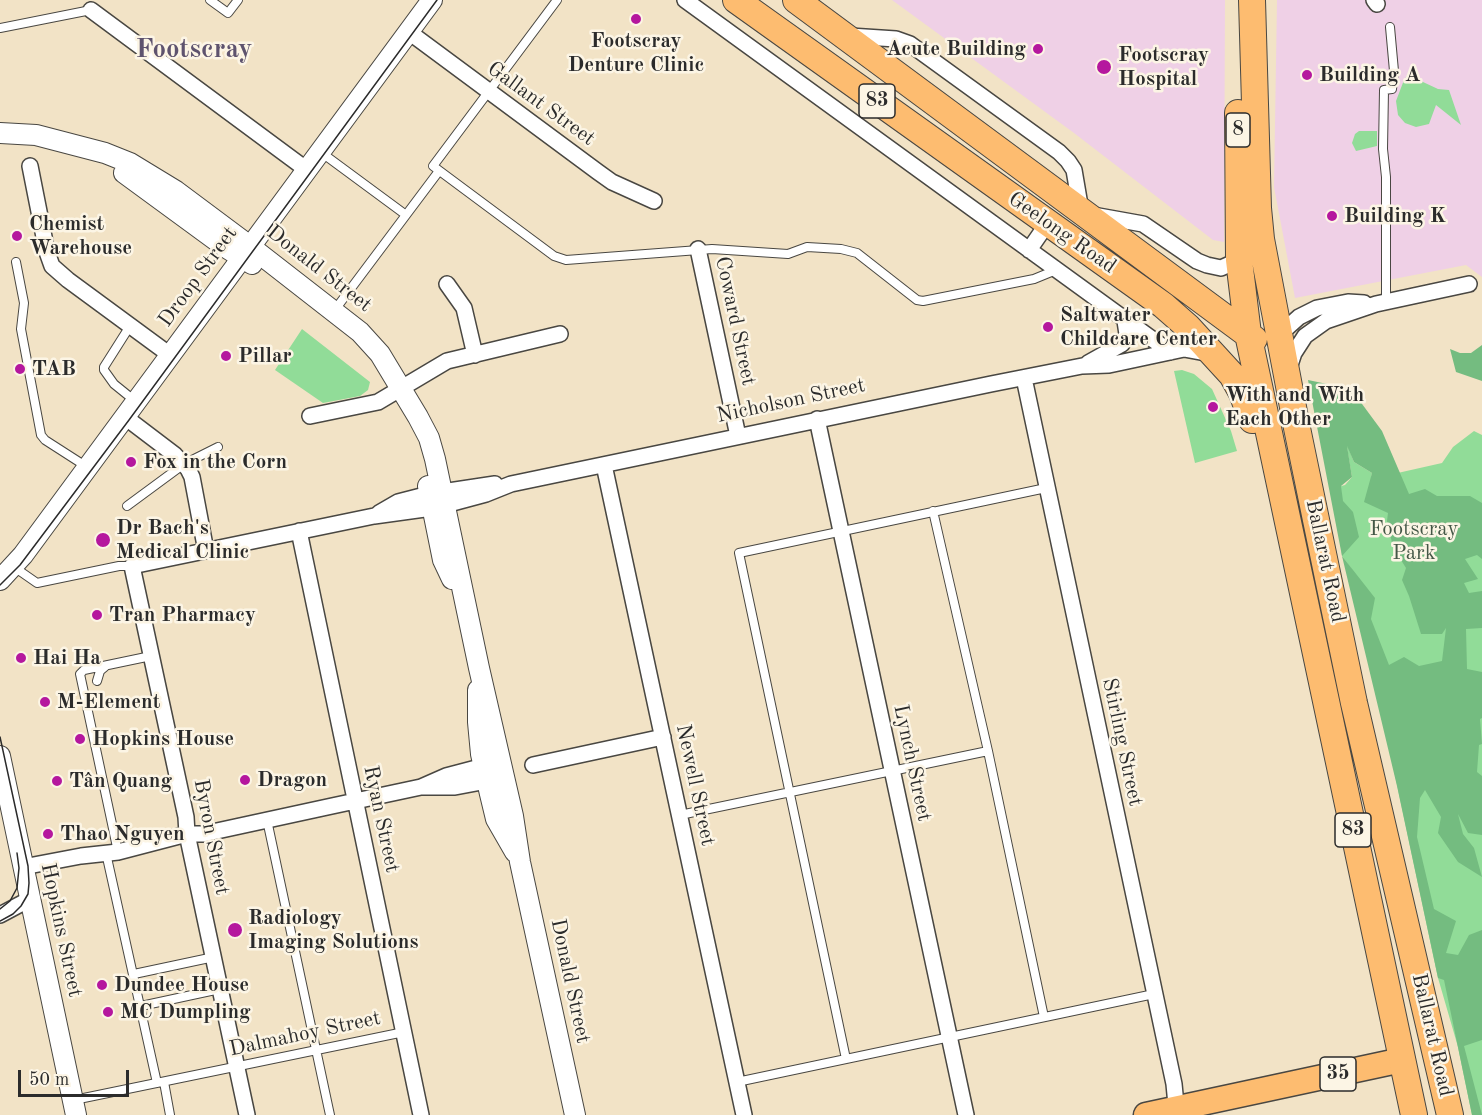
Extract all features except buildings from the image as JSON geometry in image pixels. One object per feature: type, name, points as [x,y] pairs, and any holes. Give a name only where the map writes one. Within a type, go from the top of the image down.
[{"type":"highway","name":"Geelong Road","points":[[736,0],[1047,224],[1079,244],[1182,321],[1232,375],[1245,400],[1266,473],[1293,543]]},
{"type":"highway","name":"Geelong Road","points":[[796,0],[1248,334],[1274,342],[1290,388]]},
{"type":"highway","name":"Ballarat Road","points":[[1243,0],[1238,25],[1239,260],[1248,334],[1414,1115]]},
{"type":"highway","name":"8","points":[[1252,0],[1258,222],[1274,342]]},
{"type":"highway","points":[[1256,376],[1274,342]]},
{"type":"highway","name":"Ballarat Road","points":[[1290,388],[1352,692],[1450,1115]]},
{"type":"highway","points":[[1364,883],[1394,876]]},
{"type":"highway","name":"35","points":[[1402,1060],[1436,1052]]},
{"type":"main road","name":"35","points":[[1146,1115],[1176,1112],[1402,1060]]},
{"type":"street","name":"Droop Street","points":[[7,574],[432,0]]},
{"type":"street","points":[[685,0],[1170,352]]},
{"type":"street","points":[[94,8],[307,170]]},
{"type":"street","name":"Gallant Street","points":[[409,32],[612,182],[654,201]]},
{"type":"street","points":[[844,36],[896,39],[910,44],[1059,152],[1071,165],[1075,174],[1083,212],[1138,222],[1207,266],[1221,268],[1239,260]]},
{"type":"street","name":"Donald Street","points":[[0,133],[36,135],[78,146],[129,176],[334,311],[371,344],[399,385],[429,438],[437,500],[463,593],[479,668],[492,772],[513,816],[520,862],[574,1113]]},
{"type":"street","points":[[30,166],[47,252],[52,266],[170,355]]},
{"type":"street","points":[[1029,250],[1047,224]]},
{"type":"street","name":"Coward Street","points":[[699,249],[738,436]]},
{"type":"street","name":"Donald Street","points":[[246,252],[344,331],[399,385]]},
{"type":"street","points":[[447,284],[464,308],[474,355]]},
{"type":"street","points":[[1290,388],[1292,358],[1309,332],[1334,317],[1381,303],[1469,284]]},
{"type":"street","points":[[1274,342],[1299,317],[1322,306],[1348,302],[1381,303]]},
{"type":"street","name":"Nicholson Street","points":[[1082,366],[1120,345],[1127,334],[1125,321]]},
{"type":"street","points":[[310,416],[378,402],[399,385],[442,363],[560,334]]},
{"type":"street","name":"Nicholson Street","points":[[132,566],[374,516],[487,484],[511,484],[1082,366],[1109,365],[1191,349],[1214,355]]},
{"type":"street","name":"Stirling Street","points":[[1024,378],[1174,1084],[1176,1112]]},
{"type":"street","points":[[131,409],[184,464],[192,477],[207,551]]},
{"type":"street","name":"Lynch Street","points":[[817,419],[966,1115]]},
{"type":"street","name":"Newell Street","points":[[604,465],[744,1115]]},
{"type":"street","name":"Ryan Street","points":[[299,531],[421,1115]]},
{"type":"street","name":"Byron Street","points":[[132,566],[247,1115]]},
{"type":"street","points":[[533,765],[663,737]]},
{"type":"street","name":"Hopkins Street","points":[[0,756],[74,1108]]},
{"type":"street","points":[[23,867],[112,853],[187,834],[203,834],[421,787],[454,787],[492,772]]},
{"type":"street","points":[[0,915],[30,898]]},
{"type":"lane","points":[[210,0],[228,13],[238,0]]},
{"type":"lane","points":[[557,0],[433,166],[561,259],[699,249],[788,254],[807,247],[851,250],[917,300],[923,301],[1034,279],[1058,270]]},
{"type":"lane","points":[[0,28],[94,8]]},
{"type":"lane","points":[[1381,303],[1386,177],[1383,148],[1384,90],[1392,89],[1394,71],[1390,27]]},
{"type":"lane","points":[[320,152],[405,215]]},
{"type":"lane","points":[[334,311],[440,171]]},
{"type":"lane","points":[[16,262],[24,303],[21,329],[41,435],[45,440],[88,467]]},
{"type":"lane","points":[[130,326],[104,370],[131,409]]},
{"type":"lane","points":[[127,506],[184,464],[218,447]]},
{"type":"lane","points":[[846,1059],[739,553],[1046,488]]},
{"type":"lane","points":[[933,511],[988,751],[1044,1017]]},
{"type":"lane","name":"Nicholson Street","points":[[7,574],[36,583],[119,566],[132,566]]},
{"type":"lane","points":[[151,656],[110,663],[84,670],[80,674],[134,974],[160,1082],[171,1115]]},
{"type":"lane","points":[[97,681],[100,671],[110,663]]},
{"type":"lane","points":[[680,815],[988,751]]},
{"type":"lane","points":[[267,820],[330,1115]]},
{"type":"lane","points":[[134,974],[214,957]]},
{"type":"lane","points":[[141,1006],[220,989]]},
{"type":"lane","points":[[737,1082],[1154,994]]},
{"type":"lane","name":"Dalmahoy Street","points":[[74,1108],[160,1082],[404,1032]]},
{"type":"shaded area","name":"Footscray Hospital","points":[[892,0],[1225,0],[1224,242],[1213,240],[1074,133]]},
{"type":"shaded area","points":[[1277,0],[1482,0],[1482,277],[1466,265],[1295,298],[1274,187]]},
{"type":"green space","points":[[1410,72],[1423,82],[1438,89],[1449,90],[1461,125],[1436,105],[1429,124],[1416,127],[1405,123],[1398,115],[1396,101],[1404,80]]},
{"type":"green space","points":[[1359,131],[1377,131],[1377,146],[1356,151],[1352,143],[1355,134]]},
{"type":"green space","points":[[302,329],[370,382],[368,390],[360,396],[323,403],[275,370]]},
{"type":"green space","points":[[1482,345],[1482,381],[1456,372],[1450,349],[1460,353],[1471,353]]},
{"type":"green space","points":[[1182,370],[1194,374],[1212,389],[1231,431],[1237,451],[1195,463],[1174,371]]},
{"type":"green space","name":"Footscray Park","points":[[1308,380],[1351,389],[1382,431],[1409,494],[1425,489],[1437,496],[1470,496],[1482,503],[1482,559],[1477,555],[1465,559],[1478,579],[1464,583],[1469,593],[1482,591],[1482,628],[1466,629],[1467,669],[1482,672],[1482,718],[1480,719],[1482,744],[1479,745],[1477,772],[1482,776],[1482,835],[1468,833],[1458,814],[1463,834],[1474,848],[1482,877],[1458,862],[1438,833],[1441,817],[1425,790],[1420,798],[1417,837],[1434,909],[1456,921],[1446,953],[1458,955],[1469,935],[1482,930],[1482,1040],[1464,1046],[1482,1115],[1472,1115],[1444,980],[1438,978],[1397,786],[1342,556]],"holes":[[[1347,446],[1354,462],[1372,473],[1364,502],[1388,513],[1387,521],[1393,547],[1406,568],[1402,580],[1421,634],[1442,634],[1446,628],[1442,661],[1419,666],[1404,657],[1389,665],[1371,619],[1375,598],[1342,556],[1359,537],[1353,512],[1343,501],[1341,486],[1352,477]]]},
{"type":"green space","name":"Footscray Park","points":[[1474,431],[1482,435],[1482,1115],[1472,1115],[1458,1047],[1438,978],[1351,568],[1342,556],[1334,488],[1345,485],[1352,477],[1346,442],[1354,462],[1372,473],[1371,479],[1442,463],[1453,447]]},
{"type":"tram line","points":[[0,585],[20,565],[129,420],[437,0]]},
{"type":"tram line","points":[[0,737],[28,866],[29,883],[28,894],[21,906],[13,914],[0,921]]},
{"type":"tram line","points":[[0,909],[10,901],[17,888],[19,868],[17,853]]},
{"type":"place","name":"Footscray Denture Clinic","points":[[636,19]]},
{"type":"place","name":"Acute Building","points":[[1038,49]]},
{"type":"place","name":"Footscray Hospital","points":[[1104,67]]},
{"type":"place","name":"Building A","points":[[1307,75]]},
{"type":"place","name":"Building K","points":[[1332,216]]},
{"type":"place","name":"Chemist Warehouse","points":[[17,236]]},
{"type":"place","name":"Saltwater Childcare Center","points":[[1048,327]]},
{"type":"place","name":"Pillar","points":[[226,356]]},
{"type":"place","name":"TAB","points":[[20,369]]},
{"type":"place","name":"With and With Each Other","points":[[1213,407]]},
{"type":"place","name":"Fox in the Corn","points":[[131,462]]},
{"type":"place","name":"Dr Bach's Medical Clinic","points":[[103,540]]},
{"type":"place","name":"Tran Pharmacy","points":[[97,615]]},
{"type":"place","name":"Hai Ha","points":[[21,658]]},
{"type":"place","name":"M-Element","points":[[45,702]]},
{"type":"place","name":"Hopkins House","points":[[80,739]]},
{"type":"place","name":"Dragon","points":[[245,780]]},
{"type":"place","name":"Tân Quang","points":[[57,781]]},
{"type":"place","name":"Thao Nguyen","points":[[48,834]]},
{"type":"place","name":"Radiology Imaging Solutions","points":[[235,930]]},
{"type":"place","name":"Dundee House","points":[[102,985]]},
{"type":"place","name":"MC Dumpling","points":[[108,1012]]},
{"type":"district","name":"Footscray","points":[[194,50]]}]
